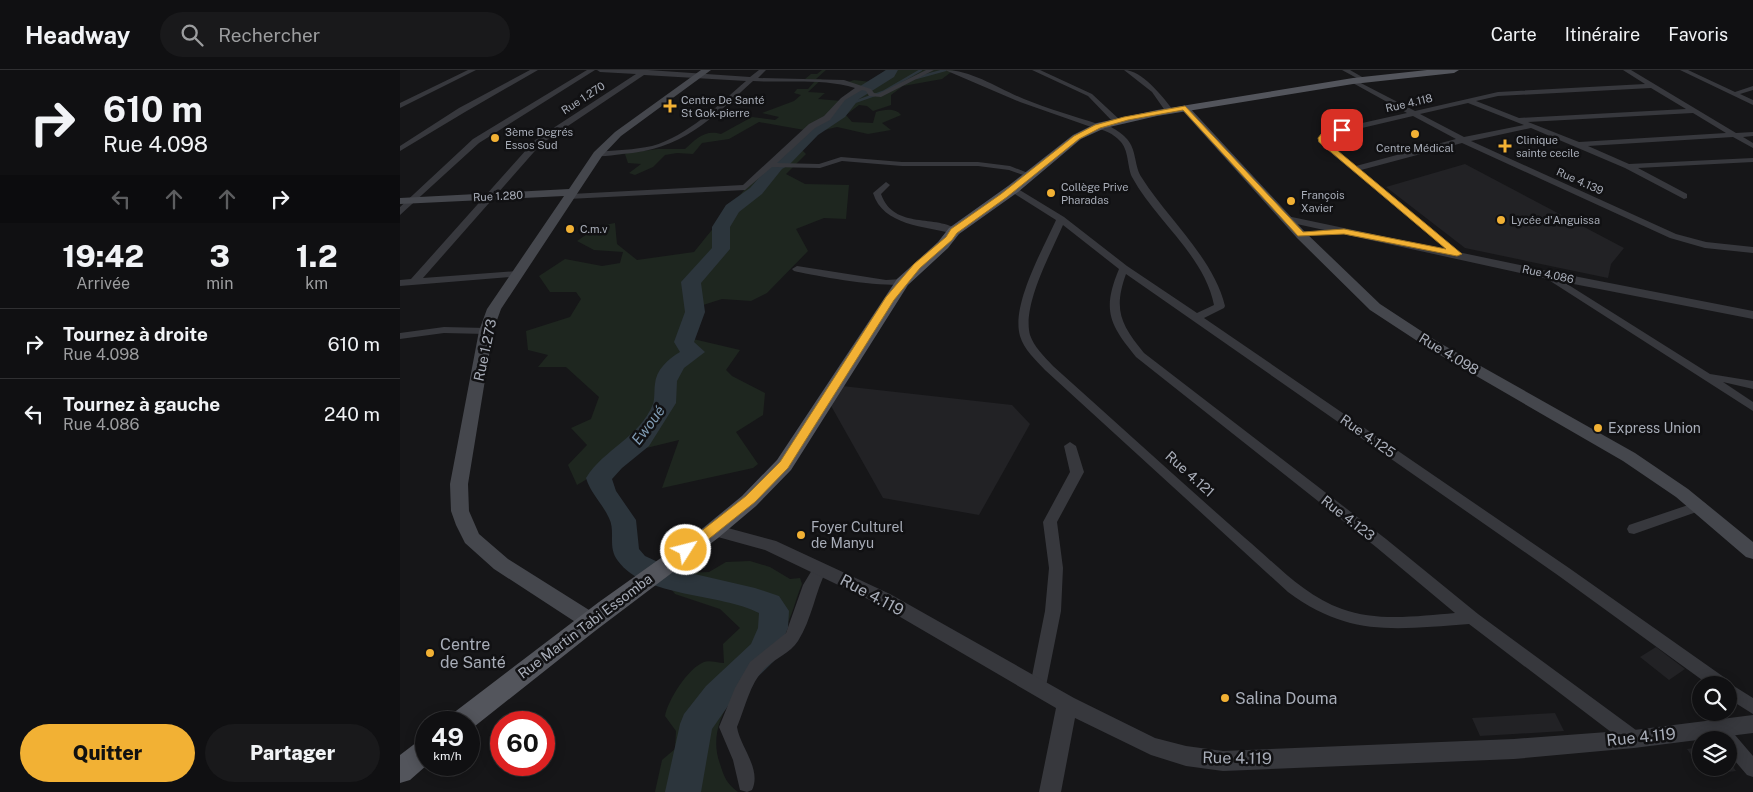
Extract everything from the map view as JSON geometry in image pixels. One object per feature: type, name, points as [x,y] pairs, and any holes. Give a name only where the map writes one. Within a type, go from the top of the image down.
[{"type":"main road","name":"Rue Martin Tabi Essomba","points":[[475,711],[590,621],[714,530],[769,482],[784,465],[902,282],[954,231],[1013,189],[1077,137],[1099,126],[1117,121],[1354,77],[1454,70]]},
{"type":"main road","name":"Rue 1.273","points":[[590,621],[501,564],[472,538],[465,525],[460,511],[459,484],[486,331],[494,309],[573,194],[598,154],[618,134],[703,73]]},
{"type":"main road","name":"Rue 4.098","points":[[1185,108],[1301,235],[1358,292],[1402,325],[1629,458],[1700,506],[1753,552]]},
{"type":"main road","name":"Rue 1.280","points":[[404,205],[573,194]]},
{"type":"main road","points":[[400,770],[415,758]]},
{"type":"street","points":[[400,106],[473,70]]},
{"type":"street","points":[[400,150],[462,110],[535,70]]},
{"type":"street","points":[[404,205],[482,136],[592,70]]},
{"type":"street","points":[[600,70],[703,73],[788,81],[823,80],[844,82],[879,96],[931,70]]},
{"type":"street","points":[[598,154],[646,149],[667,142],[692,127],[763,70]]},
{"type":"street","points":[[948,70],[971,78],[1022,101],[1099,126],[1126,141],[1131,151],[1132,164],[1136,176],[1196,259],[1213,286],[1220,306],[1196,318]]},
{"type":"street","points":[[1035,70],[1090,96],[1117,121]]},
{"type":"street","points":[[1127,70],[1154,91],[1169,110]]},
{"type":"street","points":[[1626,70],[1753,146]]},
{"type":"street","points":[[1683,70],[1753,103]]},
{"type":"street","name":"Rue 1.270","points":[[414,282],[538,142],[645,71]]},
{"type":"street","name":"Rue 4.139","points":[[1354,77],[1411,114],[1463,140],[1673,236],[1705,245],[1753,250]]},
{"type":"street","name":"Rue 4.118","points":[[1457,254],[1322,142],[1325,134],[1468,100],[1506,93],[1653,86]]},
{"type":"street","name":"Rue 1.280","points":[[573,194],[745,187],[812,126],[827,118],[843,99],[860,88]]},
{"type":"street","points":[[1735,94],[1753,88]]},
{"type":"street","points":[[1468,100],[1628,166],[1684,196]]},
{"type":"street","points":[[1516,120],[1693,110]]},
{"type":"street","points":[[1356,169],[1463,140],[1530,126]]},
{"type":"street","points":[[1578,144],[1753,134]]},
{"type":"street","points":[[771,165],[820,166],[842,159],[902,164],[978,164],[1010,168],[1029,175]]},
{"type":"street","points":[[1628,166],[1675,162],[1753,160]]},
{"type":"street","points":[[886,185],[877,193],[878,199],[883,207],[900,220],[941,226],[954,231]]},
{"type":"street","name":"Rue 4.125","points":[[1013,189],[1061,219],[1124,268],[1564,572],[1709,676]]},
{"type":"street","name":"Rue 4.121","points":[[1061,219],[1024,312],[1024,331],[1033,351],[1049,368],[1215,519],[1303,595],[1326,610],[1354,619],[1396,622],[1472,618]]},
{"type":"street","name":"Rue 4.086","points":[[1287,219],[1548,275],[1753,315]]},
{"type":"street","name":"Rue 4.086","points":[[1301,235],[1344,232]]},
{"type":"street","name":"Rue 4.123","points":[[1124,268],[1114,291],[1114,316],[1121,333],[1140,355],[1374,538],[1472,618],[1634,739]]},
{"type":"street","points":[[797,269],[886,283],[902,282]]},
{"type":"street","points":[[400,283],[518,274]]},
{"type":"street","points":[[1548,275],[1708,376],[1753,407]]},
{"type":"street","points":[[400,336],[444,330],[486,331]]},
{"type":"street","points":[[1708,376],[1753,385]]},
{"type":"street","points":[[1038,686],[1053,610],[1056,568],[1050,522],[1077,472],[1070,446]]},
{"type":"street","points":[[1634,529],[1700,506]]},
{"type":"street","name":"Rue 4.119","points":[[714,530],[770,545],[884,599],[1067,704],[1151,746],[1186,756],[1223,761],[1514,749],[1634,739],[1692,738]]},
{"type":"street","points":[[746,784],[742,760],[728,727],[747,681],[756,667],[791,638],[806,603],[807,592],[820,569]]},
{"type":"street","points":[[1737,696],[1753,707]]},
{"type":"street","points":[[1050,792],[1067,704]]},
{"type":"street","name":"Rue 4.119","points":[[1737,731],[1753,724]]},
{"type":"street","points":[[1737,751],[1753,769]]},
{"type":"shaded area","points":[[822,70],[826,70],[816,79],[822,79],[808,92],[825,93],[818,99],[842,101],[863,87],[848,82],[854,80],[871,82],[887,72],[884,70],[954,70],[942,79],[903,86],[891,95],[891,105],[873,111],[867,106],[859,105],[846,115],[852,122],[873,123],[876,112],[896,111],[901,115],[882,123],[891,130],[868,134],[837,127],[816,132],[801,149],[806,154],[786,174],[805,184],[849,185],[846,219],[824,218],[796,229],[808,251],[767,293],[751,301],[722,299],[700,306],[689,338],[740,350],[726,370],[732,376],[765,393],[763,415],[736,432],[758,464],[753,468],[662,488],[679,440],[634,451],[577,485],[568,465],[587,445],[571,428],[591,419],[599,397],[566,367],[538,367],[548,355],[528,350],[526,331],[570,317],[581,299],[576,292],[550,292],[539,276],[565,259],[602,266],[620,263],[623,252],[594,250],[577,241],[599,226],[615,223],[617,244],[637,260],[694,252],[745,189],[810,131],[759,122],[729,139],[702,143],[693,154],[677,153],[665,155],[653,167],[635,175],[629,173],[641,164],[628,163],[625,154],[612,155],[658,149],[685,149],[705,134],[721,134],[752,117],[775,120],[779,117],[762,113],[794,101],[801,95],[794,93],[797,89],[808,89],[815,81],[805,79],[811,74],[817,74]]},
{"type":"shaded area","name":"Lycée d'Anguissa","points":[[1465,164],[1624,248],[1611,264],[1608,278],[1465,248],[1386,187]]},
{"type":"shaded area","points":[[842,386],[1012,405],[1030,424],[979,515],[883,498],[830,404]]},
{"type":"shaded area","points":[[750,561],[770,567],[790,579],[800,578],[802,584],[784,630],[736,692],[725,709],[718,727],[716,745],[720,764],[726,780],[738,792],[655,792],[662,760],[675,749],[676,731],[665,716],[670,702],[685,678],[698,665],[706,661],[724,663],[723,644],[740,628],[720,609],[675,594],[666,582],[680,573],[709,572],[726,562]]},
{"type":"shaded area","points":[[1656,647],[1685,669],[1669,680],[1640,657]]},
{"type":"shaded area","points":[[1555,713],[1564,731],[1480,736],[1472,718]]},
{"type":"shaded area","points":[[1692,748],[1692,756],[1687,749]]},
{"type":"waterway","name":"Ewoué","points":[[683,792],[696,724],[717,696],[763,652],[773,628],[774,611],[769,604],[755,599],[685,583],[649,571],[636,563],[625,550],[621,515],[604,492],[599,478],[613,462],[640,441],[665,403],[666,381],[675,364],[694,352],[685,346],[684,342],[695,312],[691,282],[721,249],[721,227],[732,209],[756,191],[777,166],[784,162],[813,132],[840,114],[854,96],[890,74],[892,70]]},
{"type":"waterway","points":[[849,104],[883,92],[921,70]]},
{"type":"waterway","points":[[916,78],[945,70]]},
{"type":"place","name":"Centre De Santé St Gok-pierre","points":[[670,106]]},
{"type":"place","name":"Centre Médical","points":[[1415,134]]},
{"type":"place","name":"3ème Degrés Essos Sud","points":[[495,138]]},
{"type":"place","name":"Clinique sainte cecile","points":[[1505,146]]},
{"type":"place","name":"Collège Prive Pharadas","points":[[1051,193]]},
{"type":"place","name":"François Xavier","points":[[1291,201]]},
{"type":"place","name":"Lycée d'Anguissa","points":[[1501,220]]},
{"type":"place","name":"C.m.v","points":[[570,229]]},
{"type":"place","name":"Express Union","points":[[1598,428]]},
{"type":"place","name":"Foyer Culturel de Manyu","points":[[801,535]]},
{"type":"place","name":"Centre de Santé","points":[[430,653]]},
{"type":"place","name":"Salina Douma","points":[[1225,698]]},
{"type":"route","points":[[686,550],[714,530],[751,499],[784,465],[890,299],[917,266],[949,238],[954,231],[1004,196],[1077,137],[1097,126],[1127,118],[1185,108],[1301,235],[1344,232],[1457,254],[1322,142],[1325,134],[1342,130]]}]
